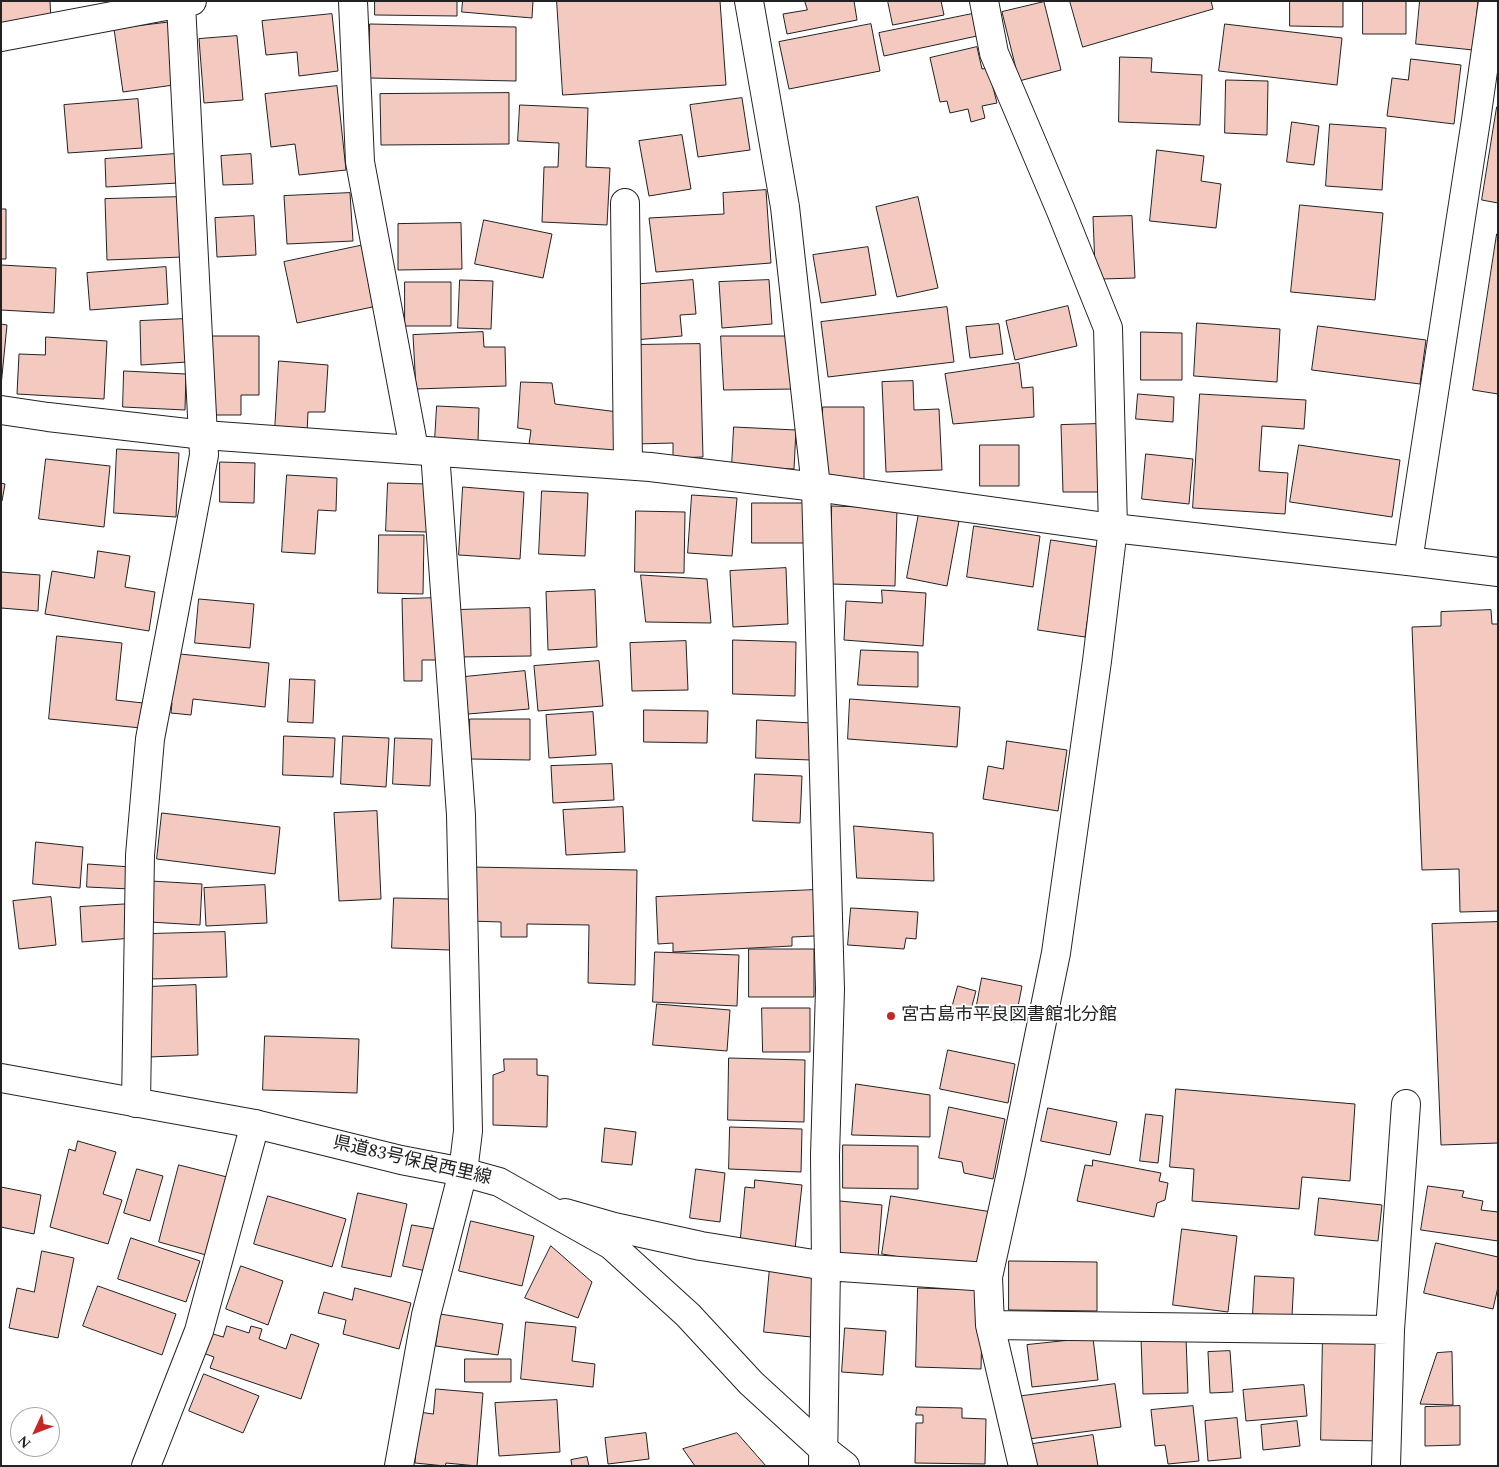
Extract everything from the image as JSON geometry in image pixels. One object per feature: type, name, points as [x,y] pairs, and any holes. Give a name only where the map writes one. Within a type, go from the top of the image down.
[{"type":"street","points":[[353,1],[360,162],[425,451],[460,815],[468,1130],[463,1172],[426,1316],[399,1466]]},
{"type":"street","points":[[749,1],[785,207],[816,487],[830,989],[825,1155],[826,1266],[823,1457]]},
{"type":"street","points":[[984,1],[994,53],[1108,328],[1113,528],[1097,661],[1056,953],[988,1277],[990,1325],[1022,1466]]},
{"type":"street","points":[[1408,561],[1493,1]]},
{"type":"street","points":[[1,37],[187,2],[204,455],[150,739],[140,855],[136,1103]]},
{"type":"street","points":[[625,203],[628,466]]},
{"type":"street","points":[[1,410],[204,435],[650,467],[816,487],[1113,528],[1498,572]]},
{"type":"street","name":"県道83号保良西里線","points":[[1,1078],[255,1124],[499,1182],[611,1245],[688,1315],[751,1384],[823,1457],[845,1466]]},
{"type":"street","points":[[1386,1466],[1390,1330],[1406,1104]]},
{"type":"street","points":[[146,1466],[199,1332],[255,1124]]},
{"type":"street","points":[[548,1208],[614,1228],[701,1246],[826,1266],[988,1277]]},
{"type":"street","points":[[990,1325],[1390,1330]]},
{"type":"building","points":[[1,1],[50,1],[51,20],[1,23]]},
{"type":"building","points":[[375,1],[457,1],[457,16],[375,15]]},
{"type":"building","points":[[463,1],[533,1],[532,18],[462,12]]},
{"type":"building","points":[[557,1],[720,1],[726,85],[563,95]]},
{"type":"building","points":[[805,1],[854,1],[857,20],[787,34],[783,14],[807,10]]},
{"type":"building","points":[[888,1],[941,1],[944,15],[893,25]]},
{"type":"building","points":[[1070,1],[1211,1],[1213,9],[1083,47]]},
{"type":"building","points":[[1290,1],[1343,1],[1343,27],[1290,26]]},
{"type":"building","points":[[1363,1],[1406,1],[1406,34],[1363,34]]},
{"type":"building","points":[[1420,1],[1478,1],[1473,50],[1416,44]]},
{"type":"building","points":[[1044,2],[1061,70],[1019,81],[1002,12]]},
{"type":"building","points":[[332,14],[338,71],[299,76],[297,52],[266,55],[262,21]]},
{"type":"building","points":[[972,14],[977,36],[884,56],[879,33]]},
{"type":"building","points":[[172,22],[181,84],[123,92],[114,29]]},
{"type":"building","points":[[370,24],[516,27],[516,81],[369,78]]},
{"type":"building","points":[[871,24],[880,71],[789,89],[779,42]]},
{"type":"building","points":[[1225,24],[1342,38],[1337,85],[1219,71]]},
{"type":"building","points":[[237,36],[243,100],[204,103],[199,39]]},
{"type":"building","points":[[977,47],[982,69],[988,68],[997,103],[982,106],[985,118],[971,122],[968,109],[950,113],[947,101],[940,102],[930,58]]},
{"type":"building","points":[[1120,57],[1152,58],[1151,72],[1202,75],[1200,125],[1119,122]]},
{"type":"building","points":[[1411,59],[1461,65],[1454,124],[1387,116],[1392,78],[1408,80]]},
{"type":"building","points":[[1226,80],[1268,81],[1267,135],[1225,133]]},
{"type":"building","points":[[337,86],[346,170],[299,175],[295,144],[271,147],[265,94]]},
{"type":"building","points":[[509,93],[509,144],[381,145],[380,94]]},
{"type":"building","points":[[742,98],[750,150],[698,157],[690,105]]},
{"type":"building","points":[[138,99],[142,148],[68,153],[64,105]]},
{"type":"building","points":[[520,105],[588,108],[586,167],[610,168],[607,225],[542,222],[544,167],[558,167],[559,143],[518,141]]},
{"type":"building","points":[[1498,107],[1498,203],[1482,200]]},
{"type":"building","points":[[1292,122],[1319,126],[1314,165],[1287,162]]},
{"type":"building","points":[[1330,124],[1386,128],[1382,190],[1326,186]]},
{"type":"building","points":[[682,135],[691,189],[649,196],[639,141]]},
{"type":"building","points":[[1157,150],[1204,156],[1201,181],[1221,184],[1216,228],[1150,221]]},
{"type":"building","points":[[175,154],[178,183],[106,187],[105,159]]},
{"type":"building","points":[[251,154],[253,184],[223,185],[221,156]]},
{"type":"building","points":[[766,190],[771,263],[656,272],[649,218],[724,214],[723,193]]},
{"type":"building","points":[[350,193],[353,241],[287,244],[284,196]]},
{"type":"building","points":[[181,197],[183,257],[107,260],[105,199]]},
{"type":"building","points":[[918,197],[938,288],[897,297],[876,207]]},
{"type":"building","points":[[1300,205],[1383,213],[1375,300],[1291,292]]},
{"type":"building","points":[[1,209],[6,209],[6,259],[1,259]]},
{"type":"building","points":[[254,216],[256,255],[217,257],[215,218]]},
{"type":"building","points":[[1132,216],[1135,278],[1102,279],[1095,267],[1093,217]]},
{"type":"building","points":[[484,220],[552,234],[543,278],[475,264]]},
{"type":"building","points":[[461,223],[462,269],[398,270],[398,224]]},
{"type":"building","points":[[1498,234],[1498,394],[1473,390]]},
{"type":"building","points":[[364,245],[377,306],[297,323],[284,262]]},
{"type":"building","points":[[868,247],[876,295],[821,303],[813,255]]},
{"type":"building","points":[[1,265],[56,268],[54,313],[1,310]]},
{"type":"building","points":[[166,267],[168,304],[90,310],[87,273]]},
{"type":"building","points":[[460,280],[493,281],[491,329],[458,328]]},
{"type":"building","points":[[693,280],[696,314],[680,315],[682,336],[634,340],[629,285]]},
{"type":"building","points":[[769,280],[772,324],[722,328],[719,282]]},
{"type":"building","points":[[405,282],[451,282],[451,326],[405,326]]},
{"type":"building","points":[[1068,306],[1077,346],[1015,360],[1006,321]]},
{"type":"building","points":[[947,307],[954,362],[828,377],[821,322]]},
{"type":"building","points":[[185,319],[187,362],[141,365],[140,321]]},
{"type":"building","points":[[1197,323],[1280,329],[1277,382],[1194,376]]},
{"type":"building","points":[[1,324],[7,325],[1,386]]},
{"type":"building","points":[[999,324],[1003,354],[970,358],[966,327]]},
{"type":"building","points":[[1318,326],[1426,340],[1420,384],[1312,370]]},
{"type":"building","points":[[483,332],[484,347],[505,347],[506,386],[416,389],[413,335]]},
{"type":"building","points":[[1141,332],[1182,333],[1182,380],[1141,380]]},
{"type":"building","points":[[210,336],[259,336],[259,395],[241,395],[241,415],[210,415]]},
{"type":"building","points":[[721,336],[790,336],[795,389],[724,390]]},
{"type":"building","points":[[46,337],[107,341],[104,399],[17,394],[19,354],[45,355]]},
{"type":"building","points":[[700,344],[703,457],[673,458],[673,443],[635,444],[632,345]]},
{"type":"building","points":[[279,361],[328,365],[325,412],[308,412],[307,433],[275,431]]},
{"type":"building","points":[[1019,363],[1022,388],[1033,387],[1034,417],[953,424],[945,374]]},
{"type":"building","points":[[124,371],[186,374],[185,410],[123,407]]},
{"type":"building","points":[[913,381],[914,410],[939,409],[942,470],[886,472],[882,382]]},
{"type":"building","points":[[521,382],[552,383],[555,404],[618,412],[615,451],[529,444],[531,430],[518,428]]},
{"type":"building","points":[[1138,394],[1174,397],[1173,422],[1136,419]]},
{"type":"building","points":[[1200,394],[1306,400],[1304,429],[1262,426],[1259,471],[1288,473],[1285,514],[1193,508]]},
{"type":"building","points":[[437,406],[479,408],[478,442],[435,440]]},
{"type":"building","points":[[823,407],[864,407],[864,482],[822,482]]},
{"type":"building","points":[[1097,424],[1099,492],[1063,492],[1061,425]]},
{"type":"building","points":[[734,427],[796,430],[794,469],[732,466]]},
{"type":"building","points":[[980,445],[1019,445],[1019,486],[980,486]]},
{"type":"building","points":[[1299,445],[1400,460],[1392,517],[1290,502]]},
{"type":"building","points":[[117,449],[179,453],[176,517],[114,513]]},
{"type":"building","points":[[1146,454],[1193,459],[1189,504],[1142,499]]},
{"type":"building","points":[[46,459],[110,466],[104,527],[39,519]]},
{"type":"building","points":[[220,462],[255,463],[254,503],[220,502]]},
{"type":"building","points":[[287,475],[337,478],[336,511],[318,510],[315,554],[282,552]]},
{"type":"building","points":[[1,483],[5,484],[2,501],[1,500]]},
{"type":"building","points":[[388,483],[429,484],[428,532],[386,531]]},
{"type":"building","points":[[463,487],[524,492],[520,559],[459,555]]},
{"type":"building","points":[[542,491],[588,493],[585,556],[539,554]]},
{"type":"building","points":[[692,495],[737,498],[732,556],[688,553]]},
{"type":"building","points":[[752,503],[806,503],[806,543],[752,543]]},
{"type":"building","points":[[832,506],[897,508],[895,586],[831,584]]},
{"type":"building","points":[[636,511],[685,512],[684,573],[635,572]]},
{"type":"building","points":[[919,513],[959,521],[947,586],[907,578]]},
{"type":"building","points":[[974,526],[1040,536],[1033,587],[967,577]]},
{"type":"building","points":[[379,535],[424,535],[423,594],[378,593]]},
{"type":"building","points":[[1051,540],[1098,547],[1085,637],[1038,630]]},
{"type":"building","points":[[98,551],[130,556],[125,587],[155,592],[149,631],[45,614],[52,571],[94,578]]},
{"type":"building","points":[[786,568],[788,624],[733,627],[730,571]]},
{"type":"building","points":[[1,572],[40,575],[38,611],[1,608]]},
{"type":"building","points":[[641,575],[707,579],[711,623],[646,622]]},
{"type":"building","points":[[595,590],[597,647],[548,650],[546,592]]},
{"type":"building","points":[[882,590],[926,593],[923,646],[844,640],[846,601],[882,603]]},
{"type":"building","points":[[437,598],[438,660],[422,660],[422,681],[404,681],[402,599]]},
{"type":"building","points":[[199,599],[254,604],[250,648],[195,643]]},
{"type":"building","points":[[530,608],[531,656],[457,657],[456,610]]},
{"type":"building","points":[[1491,610],[1492,624],[1498,624],[1498,911],[1460,912],[1459,869],[1422,870],[1412,627],[1441,626],[1441,612]]},
{"type":"building","points":[[57,636],[122,643],[116,700],[143,703],[141,728],[49,719]]},
{"type":"building","points":[[733,640],[796,642],[795,696],[733,694]]},
{"type":"building","points":[[686,641],[688,690],[632,691],[630,643]]},
{"type":"building","points":[[861,650],[918,652],[918,687],[858,685]]},
{"type":"building","points":[[170,653],[269,663],[265,707],[193,699],[191,715],[171,713],[172,703],[165,702]]},
{"type":"building","points":[[599,661],[603,706],[538,711],[534,666]]},
{"type":"building","points":[[525,671],[529,709],[468,714],[464,677]]},
{"type":"building","points":[[290,679],[315,680],[313,723],[288,722]]},
{"type":"building","points":[[850,699],[960,707],[957,747],[848,739]]},
{"type":"building","points":[[644,710],[708,711],[707,743],[644,742]]},
{"type":"building","points":[[593,712],[596,755],[549,758],[546,715]]},
{"type":"building","points":[[470,719],[530,719],[530,760],[470,759]]},
{"type":"building","points":[[757,720],[812,723],[811,760],[756,758]]},
{"type":"building","points":[[284,736],[335,738],[333,777],[283,775]]},
{"type":"building","points":[[343,736],[389,738],[386,787],[341,784]]},
{"type":"building","points":[[395,738],[432,739],[430,786],[393,784]]},
{"type":"building","points":[[1007,741],[1067,750],[1058,811],[983,799],[988,766],[1003,769]]},
{"type":"building","points":[[612,764],[614,800],[553,803],[551,766]]},
{"type":"building","points":[[755,774],[802,776],[800,823],[753,821]]},
{"type":"building","points":[[623,807],[625,852],[566,855],[563,810]]},
{"type":"building","points":[[377,811],[381,899],[339,901],[334,813]]},
{"type":"building","points":[[162,813],[280,827],[275,874],[157,859]]},
{"type":"building","points":[[854,826],[933,833],[934,881],[857,878]]},
{"type":"building","points":[[36,842],[83,847],[80,888],[33,884]]},
{"type":"building","points":[[88,864],[131,867],[130,889],[87,887]]},
{"type":"building","points":[[470,867],[637,870],[635,985],[588,983],[589,925],[527,924],[527,937],[501,937],[501,922],[469,921]]},
{"type":"building","points":[[151,881],[202,884],[200,925],[149,922]]},
{"type":"building","points":[[265,885],[267,923],[206,926],[204,888]]},
{"type":"building","points":[[814,890],[815,936],[792,937],[792,946],[673,952],[673,943],[658,944],[656,897]]},
{"type":"building","points":[[51,897],[56,945],[19,949],[13,901]]},
{"type":"building","points":[[394,898],[451,899],[450,950],[392,948]]},
{"type":"building","points":[[131,904],[133,938],[82,942],[80,907]]},
{"type":"building","points":[[851,908],[918,912],[916,939],[906,938],[904,949],[848,945]]},
{"type":"building","points":[[1498,922],[1498,1143],[1441,1145],[1432,924]]},
{"type":"building","points":[[225,932],[227,977],[150,979],[148,934]]},
{"type":"building","points":[[749,949],[814,949],[814,997],[749,997]]},
{"type":"building","points":[[655,952],[739,955],[737,1006],[653,1002]]},
{"type":"building","points":[[982,978],[1022,986],[1015,1022],[975,1015]]},
{"type":"building","points":[[196,985],[198,1055],[149,1057],[146,987]]},
{"type":"building","points":[[958,986],[976,991],[970,1013],[952,1008]]},
{"type":"building","points":[[657,1004],[730,1010],[727,1051],[653,1045]]},
{"type":"building","points":[[762,1008],[810,1008],[810,1052],[763,1052]]},
{"type":"building","points":[[265,1036],[359,1039],[357,1093],[263,1090]]},
{"type":"building","points":[[948,1050],[1015,1064],[1008,1103],[940,1089]]},
{"type":"building","points":[[729,1058],[805,1060],[804,1122],[728,1120]]},
{"type":"building","points":[[504,1059],[537,1059],[537,1075],[548,1076],[547,1127],[493,1125],[493,1075],[504,1071]]},
{"type":"building","points":[[856,1084],[930,1095],[930,1137],[852,1135]]},
{"type":"building","points":[[1176,1089],[1355,1104],[1350,1181],[1302,1177],[1299,1209],[1192,1201],[1194,1169],[1170,1167]]},
{"type":"building","points":[[949,1107],[1005,1119],[993,1179],[964,1173],[962,1162],[939,1158]]},
{"type":"building","points":[[1048,1108],[1117,1122],[1110,1155],[1041,1141]]},
{"type":"building","points":[[1146,1114],[1163,1116],[1158,1163],[1140,1161]]},
{"type":"building","points":[[730,1127],[802,1129],[801,1172],[729,1169]]},
{"type":"building","points":[[605,1128],[636,1132],[632,1165],[602,1162]]},
{"type":"building","points":[[78,1141],[116,1152],[103,1194],[122,1200],[108,1244],[50,1227],[69,1149],[75,1151]]},
{"type":"building","points":[[843,1145],[918,1146],[918,1189],[843,1188]]},
{"type":"building","points":[[1093,1160],[1161,1173],[1159,1181],[1168,1183],[1165,1200],[1157,1203],[1154,1217],[1077,1201],[1085,1165],[1092,1166]]},
{"type":"building","points":[[179,1165],[227,1177],[206,1255],[159,1242]]},
{"type":"building","points":[[137,1169],[163,1176],[150,1221],[124,1213]]},
{"type":"building","points":[[696,1169],[725,1173],[720,1222],[690,1218]]},
{"type":"building","points":[[755,1180],[802,1185],[795,1249],[740,1243],[745,1187],[754,1188]]},
{"type":"building","points":[[1428,1186],[1464,1191],[1462,1197],[1483,1201],[1481,1210],[1498,1212],[1498,1241],[1421,1230]]},
{"type":"building","points":[[1,1187],[41,1195],[34,1234],[1,1227]]},
{"type":"building","points":[[358,1193],[407,1204],[391,1277],[342,1267]]},
{"type":"building","points":[[268,1196],[346,1219],[332,1267],[254,1244]]},
{"type":"building","points":[[891,1196],[992,1212],[984,1271],[882,1254]]},
{"type":"building","points":[[1319,1198],[1382,1205],[1378,1241],[1315,1235]]},
{"type":"building","points":[[840,1201],[882,1205],[878,1258],[836,1254]]},
{"type":"building","points":[[471,1221],[534,1236],[522,1286],[459,1271]]},
{"type":"building","points":[[412,1225],[435,1229],[426,1271],[403,1266]]},
{"type":"building","points":[[1182,1229],[1237,1236],[1228,1312],[1173,1305]]},
{"type":"building","points":[[131,1238],[200,1261],[186,1302],[118,1279]]},
{"type":"building","points":[[1436,1243],[1498,1257],[1498,1287],[1493,1309],[1424,1293]]},
{"type":"building","points":[[551,1246],[592,1282],[578,1318],[525,1298]]},
{"type":"building","points":[[42,1251],[74,1258],[58,1338],[9,1328],[17,1288],[34,1292]]},
{"type":"building","points":[[1009,1261],[1097,1262],[1097,1311],[1009,1310]]},
{"type":"building","points":[[241,1266],[283,1281],[268,1325],[226,1309]]},
{"type":"building","points":[[770,1267],[817,1272],[811,1337],[764,1332]]},
{"type":"building","points":[[1255,1276],[1294,1278],[1292,1316],[1253,1314]]},
{"type":"building","points":[[98,1286],[176,1314],[162,1355],[83,1326]]},
{"type":"building","points":[[355,1288],[411,1303],[399,1349],[343,1334],[346,1320],[318,1313],[324,1292],[352,1300]]},
{"type":"building","points":[[918,1288],[983,1290],[981,1369],[916,1367]]},
{"type":"building","points":[[440,1314],[503,1324],[498,1355],[436,1346]]},
{"type":"building","points":[[526,1322],[576,1327],[572,1361],[595,1364],[593,1387],[521,1379]]},
{"type":"building","points":[[227,1326],[249,1333],[251,1326],[262,1329],[259,1339],[286,1349],[291,1334],[319,1344],[301,1399],[210,1368],[214,1357],[203,1353],[210,1333],[223,1337]]},
{"type":"building","points":[[845,1328],[886,1331],[883,1375],[842,1372]]},
{"type":"building","points":[[1323,1332],[1387,1333],[1385,1441],[1321,1440]]},
{"type":"building","points":[[1186,1337],[1188,1393],[1143,1394],[1141,1338]]},
{"type":"building","points":[[1093,1338],[1098,1380],[1032,1387],[1027,1345]]},
{"type":"building","points":[[1230,1351],[1233,1392],[1210,1393],[1208,1352]]},
{"type":"building","points":[[1452,1352],[1453,1405],[1420,1404],[1437,1353]]},
{"type":"building","points":[[465,1359],[511,1359],[511,1382],[465,1382]]},
{"type":"building","points":[[204,1374],[259,1396],[243,1433],[189,1411]]},
{"type":"building","points":[[1115,1384],[1121,1427],[1021,1440],[1015,1397]]},
{"type":"building","points":[[1304,1385],[1307,1416],[1246,1421],[1243,1390]]},
{"type":"building","points":[[436,1389],[483,1393],[477,1466],[446,1463],[445,1466],[415,1463],[419,1412],[433,1414]]},
{"type":"building","points":[[557,1400],[560,1452],[499,1456],[495,1403]]},
{"type":"building","points":[[1193,1406],[1199,1461],[1168,1464],[1165,1445],[1155,1446],[1151,1410]]},
{"type":"building","points":[[1460,1406],[1460,1445],[1425,1446],[1425,1407]]},
{"type":"building","points":[[917,1407],[962,1408],[962,1418],[986,1419],[985,1464],[915,1463],[916,1423],[923,1423],[923,1415],[916,1415]]},
{"type":"building","points":[[1237,1418],[1241,1458],[1208,1461],[1205,1421]]},
{"type":"building","points":[[1297,1421],[1300,1446],[1263,1450],[1261,1425]]},
{"type":"building","points":[[646,1433],[649,1459],[608,1464],[605,1438]]},
{"type":"building","points":[[737,1433],[766,1466],[695,1466],[683,1449]]},
{"type":"building","points":[[1093,1435],[1098,1466],[1029,1466],[1026,1445]]},
{"type":"building","points":[[587,1457],[589,1466],[572,1466],[571,1460]]},
{"type":"place","name":"宮古島市平良図書館北分館","points":[[891,1016]]}]
